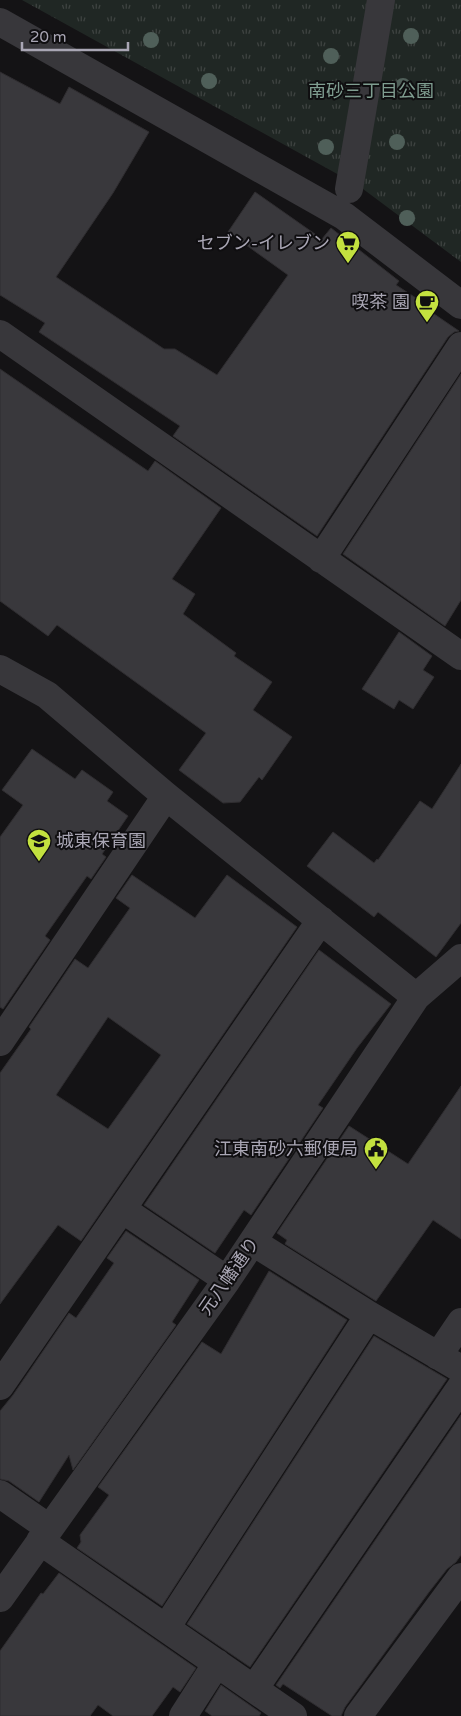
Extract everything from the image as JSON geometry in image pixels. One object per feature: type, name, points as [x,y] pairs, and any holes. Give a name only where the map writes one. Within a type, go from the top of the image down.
[{"type":"street","points":[[349,189],[381,0]]},
{"type":"street","points":[[0,22],[344,216],[461,305]]},
{"type":"street","points":[[0,334],[321,559],[458,649]]},
{"type":"street","points":[[321,559],[461,346]]},
{"type":"street","points":[[0,669],[47,695],[166,796],[416,997]]},
{"type":"street","points":[[2,1034],[166,796]]},
{"type":"street","points":[[0,1386],[321,920]]},
{"type":"street","name":"元八幡通り","points":[[0,1598],[254,1242],[416,997],[461,958]]},
{"type":"street","points":[[122,1209],[227,1280]]},
{"type":"street","points":[[254,1242],[369,1315],[461,1369]]},
{"type":"street","points":[[166,1628],[369,1315]]},
{"type":"street","points":[[438,1356],[461,1322]]},
{"type":"street","points":[[254,1689],[461,1386]]},
{"type":"street","points":[[0,1494],[45,1534],[166,1628],[293,1716]]},
{"type":"street","points":[[358,1716],[461,1577]]},
{"type":"street","points":[[183,1716],[217,1663]]},
{"type":"green space","name":"南砂三丁目公園","points":[[22,0],[461,0],[461,262],[359,186]]},
{"type":"building","points":[[0,72],[60,104],[69,87],[149,132],[113,193],[56,277],[164,349],[175,349],[217,375],[288,275],[228,232],[255,192],[322,239],[331,228],[399,281],[396,285],[419,300],[418,303],[459,331],[454,332],[448,337],[317,536],[173,436],[180,426],[39,332],[45,323],[0,295]]},
{"type":"building","points":[[0,369],[148,471],[155,461],[221,508],[172,579],[195,594],[183,614],[236,653],[234,656],[272,682],[253,710],[292,737],[262,780],[259,777],[240,802],[223,803],[179,770],[206,733],[57,625],[48,636],[0,601]]},
{"type":"building","points":[[461,374],[461,600],[445,626],[343,554]]},
{"type":"building","points":[[399,632],[432,656],[423,670],[434,677],[413,709],[399,700],[394,709],[362,689]]},
{"type":"building","points":[[32,749],[75,779],[82,770],[113,792],[107,801],[128,816],[102,854],[106,857],[91,879],[87,876],[45,936],[50,940],[3,1009],[0,1007],[0,837],[23,805],[2,790]]},
{"type":"building","points":[[461,764],[461,923],[436,957],[378,912],[374,917],[307,866],[333,832],[374,863],[420,801],[432,809]]},
{"type":"building","points":[[132,875],[195,918],[227,875],[297,927],[81,1241],[58,1225],[0,1304],[0,1073],[31,1029],[29,1027],[75,959],[88,968],[130,908],[116,898]],"holes":[[[108,1017],[161,1055],[108,1129],[56,1095]]]},
{"type":"building","points":[[319,950],[391,1004],[357,1048],[318,1105],[323,1108],[251,1215],[244,1210],[215,1253],[144,1205]]},
{"type":"building","points":[[461,1086],[461,1239],[433,1220],[376,1301],[285,1244],[287,1240],[277,1233],[349,1126],[408,1164]]},
{"type":"building","points":[[126,1231],[199,1280],[172,1322],[176,1325],[73,1470],[69,1455],[39,1502],[9,1481],[0,1479],[0,1411],[69,1313],[76,1318],[114,1263],[107,1258]]},
{"type":"building","points":[[269,1271],[347,1320],[162,1606],[77,1548],[81,1542],[80,1535],[109,1495],[98,1487],[202,1342],[221,1354]]},
{"type":"building","points":[[374,1336],[447,1379],[250,1667],[187,1624]]},
{"type":"building","points":[[461,1415],[461,1555],[429,1592],[345,1707],[341,1716],[332,1716],[283,1684],[280,1688],[276,1685]]},
{"type":"building","points":[[59,1573],[196,1668],[180,1692],[173,1687],[152,1716],[113,1716],[98,1705],[90,1716],[0,1716],[0,1651],[41,1593],[43,1594]]},
{"type":"building","points":[[221,1685],[261,1713],[259,1716],[212,1716],[205,1711]]},
{"type":"place","name":"セブン-イレブン","points":[[348,264]]},
{"type":"place","name":"喫茶 園","points":[[427,323]]},
{"type":"place","name":"城東保育園","points":[[39,862]]},
{"type":"place","name":"江東南砂六郵便局","points":[[376,1170]]}]
